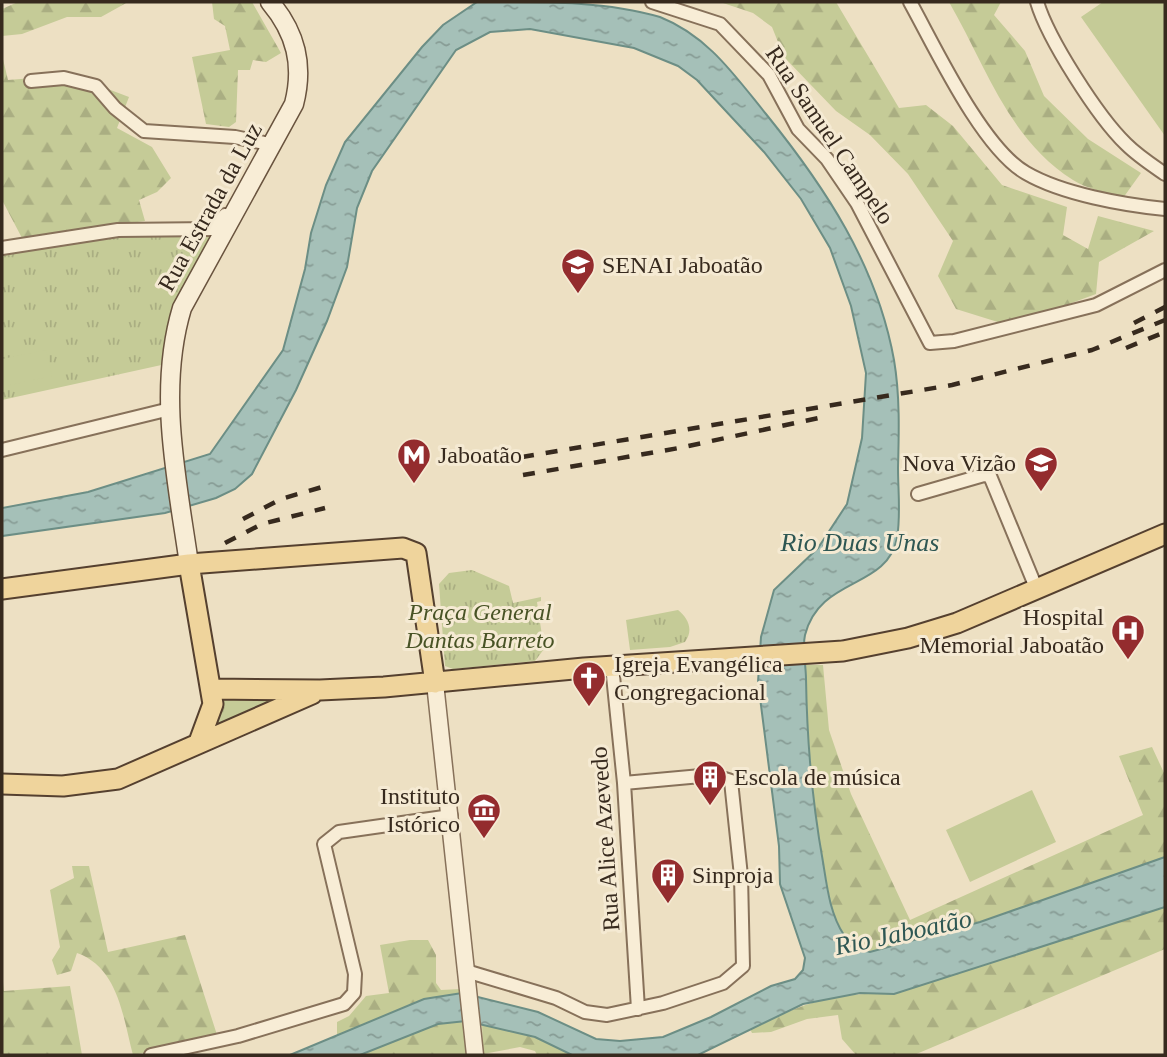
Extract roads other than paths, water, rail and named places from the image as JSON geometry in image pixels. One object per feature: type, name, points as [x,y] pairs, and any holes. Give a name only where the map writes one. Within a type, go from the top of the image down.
[{"type":"main road","name":"Rua Estrada da Luz","points":[[189,564],[181,516],[170,409],[172,347],[182,307],[274,145],[294,104],[299,85],[299,61],[285,20],[270,2]]},
{"type":"main road","points":[[212,689],[320,690],[611,666],[815,655],[883,644],[937,629],[1037,590],[1165,534]]},
{"type":"main road","points":[[2,589],[189,564],[340,551],[396,548],[412,551],[416,553],[421,572],[435,682]]},
{"type":"main road","points":[[189,564],[212,689],[212,712],[199,742]]},
{"type":"main road","points":[[2,785],[63,786],[118,779],[320,690]]},
{"type":"street","name":"Rua Samuel Campelo","points":[[652,2],[720,24],[769,75],[799,129],[827,159],[857,204],[930,343],[954,341],[1096,305],[1165,271]]},
{"type":"street","points":[[910,2],[962,97],[1002,150],[1024,172],[1056,186],[1123,203],[1165,209]]},
{"type":"street","points":[[1037,2],[1044,25],[1057,47],[1110,124],[1125,143],[1165,174]]},
{"type":"street","points":[[31,81],[64,78],[96,86],[116,108],[144,131],[234,137],[274,145]]},
{"type":"street","points":[[2,248],[118,230],[213,229],[232,205],[240,203]]},
{"type":"street","points":[[2,450],[170,409]]},
{"type":"street","points":[[918,494],[984,475],[990,476],[1037,590]]},
{"type":"street","name":"Rua Alice Azevedo","points":[[611,666],[624,783],[638,1009]]},
{"type":"street","points":[[435,682],[474,1054]]},
{"type":"street","points":[[467,979],[521,985],[585,1012],[616,1015],[723,982],[743,966],[741,876],[731,781],[712,775],[624,783]]},
{"type":"street","points":[[151,1055],[238,1036],[344,1004],[354,993],[355,974],[324,844],[339,832],[451,816]]},
{"type":"water","name":"Rio Duas Unas","points":[[477,2],[570,3],[616,7],[660,17],[692,35],[719,58],[808,170],[846,229],[875,292],[886,325],[897,387],[897,538],[891,555],[881,567],[824,602],[813,616],[804,645],[809,748],[816,816],[830,900],[835,918],[846,938],[855,946],[870,952],[980,922],[1165,857],[1165,907],[894,994],[860,993],[803,1004],[698,1055],[572,1055],[535,1037],[466,1021],[438,1024],[360,1055],[290,1055],[424,999],[462,993],[538,1012],[596,1039],[620,1041],[663,1037],[711,1017],[771,986],[795,979],[803,970],[805,958],[780,884],[779,846],[758,682],[761,637],[774,590],[818,548],[847,504],[862,438],[866,373],[851,306],[830,248],[801,199],[764,152],[697,80],[678,66],[634,48],[530,29],[490,32],[456,50],[372,171],[357,208],[347,267],[327,321],[296,390],[252,474],[235,489],[216,498],[165,513],[2,536],[2,508],[88,492],[210,454],[283,350],[305,269],[311,233],[326,185],[345,142],[422,47],[443,25]]},
{"type":"railway","points":[[1134,323],[1165,307]]},
{"type":"railway","points":[[522,457],[952,385],[1092,350],[1165,320]]},
{"type":"railway","points":[[1126,348],[1165,332]]},
{"type":"railway","points":[[523,475],[679,448],[823,417]]},
{"type":"railway","points":[[243,519],[281,499],[322,487]]},
{"type":"railway","points":[[225,543],[262,524],[325,508]]},
{"type":"place","name":"SENAI Jaboatão","points":[[578,295]]},
{"type":"place","name":"Jaboatão","points":[[414,485]]},
{"type":"place","name":"Nova Vizão","points":[[1041,493]]},
{"type":"place","name":"Hospital Memorial Jaboatão","points":[[1128,661]]},
{"type":"place","name":"Igreja Evangélica Congregacional","points":[[589,708]]},
{"type":"place","name":"Escola de música","points":[[710,807]]},
{"type":"place","name":"Instituto Istórico","points":[[484,840]]},
{"type":"place","name":"Sinproja","points":[[668,905]]},
{"type":"park label","name":"Praça General Dantas Barreto","points":[[480,626]]},
{"type":"water label","name":"Rio Jaboatão","points":[[903,932]]}]
